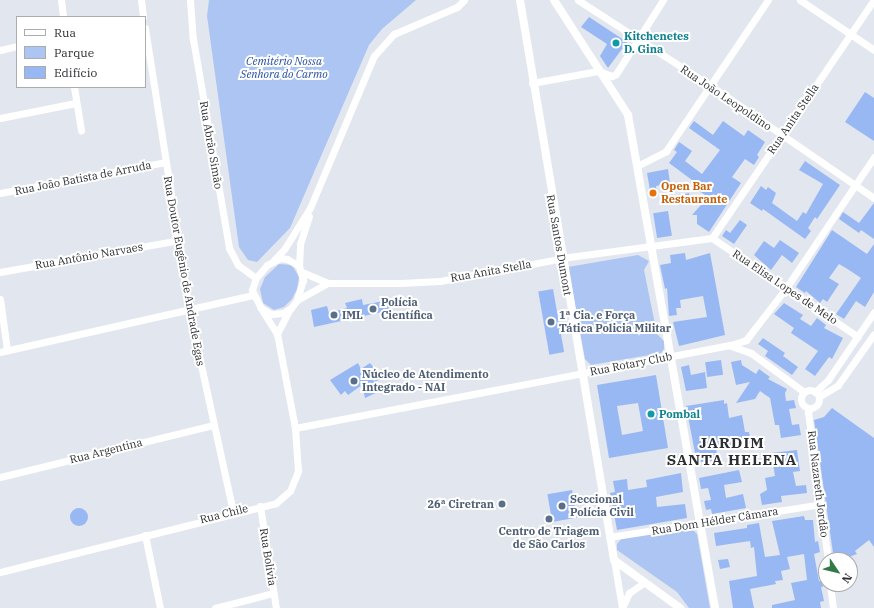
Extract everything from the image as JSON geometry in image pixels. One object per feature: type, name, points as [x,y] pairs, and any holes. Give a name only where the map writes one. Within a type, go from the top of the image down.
[{"type":"street","points":[[61,0],[63,16]]},
{"type":"street","points":[[141,0],[143,16]]},
{"type":"street","name":"Rua Abrão Simão","points":[[190,0],[193,38],[229,248],[238,265],[256,278]]},
{"type":"street","points":[[297,300],[303,280],[300,269],[300,244],[310,208],[374,56],[394,34],[458,7],[464,0]]},
{"type":"street","name":"Rua Santos Dumont","points":[[520,0],[532,83],[622,608]]},
{"type":"street","points":[[554,0],[598,71],[628,115],[701,522],[714,608]]},
{"type":"street","name":"Rua João Leopoldino","points":[[578,0],[637,40],[710,86],[781,136],[874,198]]},
{"type":"street","points":[[532,83],[598,71],[612,76],[616,74],[663,0]]},
{"type":"street","points":[[637,166],[666,151],[768,0]]},
{"type":"street","points":[[800,0],[874,50]]},
{"type":"street","name":"Rua Anita Stella","points":[[328,282],[401,283],[440,281],[562,258],[712,238],[874,0]]},
{"type":"street","name":"Rua Doutor Eugênio de Andrade Egas","points":[[146,35],[165,162],[190,310],[213,425],[233,511]]},
{"type":"street","points":[[0,50],[16,46]]},
{"type":"street","points":[[74,88],[81,130]]},
{"type":"street","points":[[0,118],[76,103]]},
{"type":"street","points":[[751,353],[751,337],[786,288],[874,157]]},
{"type":"street","name":"Rua João Batista de Arruda","points":[[0,193],[165,162]]},
{"type":"street","points":[[277,334],[252,294],[256,278],[286,248],[310,208]]},
{"type":"street","name":"Rua Elisa Lopes de Melo","points":[[712,238],[858,337]]},
{"type":"street","name":"Rua Antônio Narvaes","points":[[0,272],[179,240]]},
{"type":"street","points":[[274,260],[288,259],[300,269],[328,282]]},
{"type":"street","points":[[277,334],[289,310],[297,300],[328,282]]},
{"type":"street","points":[[0,300],[4,351],[190,310],[252,294]]},
{"type":"street","points":[[261,308],[271,314],[289,310]]},
{"type":"street","points":[[804,392],[801,401],[804,407],[810,409],[818,404],[818,394],[874,312]]},
{"type":"street","name":"Rua Chile","points":[[0,572],[233,511],[276,503],[290,491],[295,482],[298,452],[295,428],[277,334]]},
{"type":"street","points":[[731,346],[751,353],[804,392],[818,394],[838,385],[874,334]]},
{"type":"street","name":"Rua Rotary Club","points":[[295,428],[671,356],[731,346],[751,337]]},
{"type":"street","name":"Rua Nazareth Jordão","points":[[810,409],[808,412],[827,552]]},
{"type":"street","name":"Rua Argentina","points":[[0,477],[213,425]]},
{"type":"street","name":"Rua Dom Hélder Câmara","points":[[609,537],[821,504]]},
{"type":"street","name":"Rua Bolívia","points":[[260,506],[276,608]]},
{"type":"street","points":[[145,535],[160,608]]},
{"type":"street","points":[[614,560],[680,608]]},
{"type":"street","points":[[622,608],[629,593],[645,582]]},
{"type":"street","points":[[831,592],[833,608]]},
{"type":"street","points":[[215,608],[273,593]]},
{"type":"green space","name":"Cemitério Nossa Senhora do Carmo","points":[[209,0],[416,0],[382,29],[369,45],[290,228],[257,262],[248,260],[239,247],[207,16]]},
{"type":"green space","points":[[638,255],[649,261],[644,270],[657,334],[664,341],[664,349],[661,353],[591,365],[585,359],[568,267]]},
{"type":"green space","points":[[279,264],[292,265],[299,277],[297,289],[292,299],[284,307],[274,310],[263,303],[260,289],[265,277]]},
{"type":"green space","points":[[690,527],[697,534],[710,608],[689,608],[677,592],[617,550],[617,544],[622,538]]},
{"type":"building","name":"Kitchenetes D. Gina","points":[[589,17],[627,42],[608,68],[600,56],[607,44],[581,27]]},
{"type":"building","points":[[865,92],[874,98],[874,141],[845,122]]},
{"type":"building","points":[[694,121],[713,135],[723,121],[744,136],[748,130],[765,142],[757,155],[759,157],[754,165],[745,159],[732,177],[741,183],[709,232],[697,224],[697,215],[692,215],[708,197],[693,187],[696,183],[669,163],[677,152],[674,150],[679,142],[692,151],[685,161],[702,174],[720,150],[689,128]]},
{"type":"building","points":[[805,161],[840,185],[817,219],[815,217],[808,228],[811,231],[805,239],[763,209],[762,211],[750,203],[761,186],[766,190],[768,187],[776,193],[772,203],[797,221],[803,212],[806,214],[823,184],[799,170]]},
{"type":"building","points":[[668,169],[670,183],[656,186],[657,195],[651,196],[647,173]]},
{"type":"building","points":[[689,193],[691,203],[678,205],[676,195]]},
{"type":"building","points":[[874,203],[874,239],[861,230],[859,233],[839,219],[843,212],[859,223]]},
{"type":"building","points":[[668,211],[672,236],[657,238],[653,213]]},
{"type":"building","points":[[740,220],[747,225],[734,244],[722,236],[726,230],[730,233]]},
{"type":"building","points":[[832,230],[867,254],[874,244],[874,292],[865,307],[856,301],[844,319],[836,314],[861,278],[849,270],[839,264],[829,278],[839,284],[827,302],[823,299],[820,303],[806,291],[805,293],[796,287]]},
{"type":"building","points":[[780,240],[799,253],[792,263],[782,255],[771,270],[754,255],[764,241],[774,248]]},
{"type":"building","points":[[685,253],[686,260],[710,253],[725,335],[679,346],[673,322],[707,317],[703,296],[680,300],[681,308],[676,308],[677,315],[669,316],[667,288],[665,289],[660,265],[671,263],[670,255]]},
{"type":"building","name":"1ª Cia. e Força Tática Policia Militar","points":[[553,289],[564,352],[549,355],[538,292]]},
{"type":"building","name":"IML","points":[[362,299],[363,305],[389,300],[391,310],[314,327],[311,310],[327,306],[329,313],[347,308],[345,303]]},
{"type":"building","points":[[784,303],[803,315],[800,319],[811,326],[817,318],[826,325],[824,328],[843,338],[832,359],[829,357],[815,376],[805,369],[818,351],[791,333],[794,328],[774,314]]},
{"type":"building","points":[[763,338],[785,353],[783,356],[798,367],[792,375],[765,356],[768,351],[758,344]]},
{"type":"building","points":[[721,360],[723,375],[707,377],[705,362]]},
{"type":"building","points":[[741,360],[742,365],[756,374],[759,369],[770,377],[768,379],[787,389],[785,393],[786,401],[794,400],[796,408],[789,409],[792,425],[799,424],[801,435],[781,438],[779,425],[775,425],[770,398],[760,391],[755,399],[736,403],[750,382],[736,385],[731,362]]},
{"type":"building","name":"Núcleo de Atendimento Integrado - NAI","points":[[358,363],[361,369],[370,363],[377,372],[379,371],[382,377],[376,382],[380,391],[365,398],[362,385],[348,395],[345,391],[341,395],[330,380]]},
{"type":"building","points":[[689,365],[691,375],[705,372],[707,388],[686,391],[681,367]]},
{"type":"building","name":"Pombal","points":[[656,375],[668,448],[609,458],[597,385]],"holes":[[[638,403],[643,431],[622,435],[617,406]]]},
{"type":"building","points":[[724,400],[724,404],[727,403],[729,418],[742,415],[745,432],[749,432],[751,443],[716,449],[718,460],[700,462],[699,452],[695,453],[686,406]]},
{"type":"building","points":[[832,408],[874,438],[874,547],[869,540],[856,552],[833,552],[814,420],[824,417]]},
{"type":"building","points":[[797,450],[800,471],[793,472],[796,486],[806,485],[807,493],[781,496],[782,502],[762,505],[760,494],[767,490],[765,478],[775,476],[771,453]]},
{"type":"building","points":[[739,470],[742,482],[724,485],[726,498],[743,494],[746,508],[712,514],[711,509],[706,510],[704,501],[711,500],[708,488],[701,489],[699,478]]},
{"type":"building","points":[[681,473],[683,492],[656,497],[657,507],[685,504],[687,518],[617,530],[610,493],[615,492],[613,481],[627,479],[628,490],[647,487],[646,480]]},
{"type":"building","name":"Seccional Polícia Civil","points":[[572,490],[577,518],[552,522],[547,494]]},
{"type":"building","points":[[75,508],[83,508],[88,513],[86,524],[83,526],[75,526],[70,521],[70,513]]},
{"type":"building","points":[[804,516],[805,520],[813,520],[815,542],[818,541],[820,552],[814,554],[818,576],[818,592],[822,592],[824,601],[820,602],[821,608],[772,608],[772,605],[795,600],[791,583],[807,580],[804,554],[787,557],[790,569],[781,571],[783,580],[775,581],[776,584],[750,589],[754,608],[733,608],[729,581],[757,576],[754,547],[751,548],[750,541],[716,546],[714,533],[747,528],[747,525],[759,523],[765,557],[780,555],[772,521]]},
{"type":"building","points":[[728,559],[730,567],[720,569],[718,560]]},
{"type":"place","name":"Kitchenetes D. Gina","points":[[616,43]]},
{"type":"place","name":"Open Bar Restaurante","points":[[653,193]]},
{"type":"place","name":"Polícia Científica","points":[[373,309]]},
{"type":"place","name":"IML","points":[[334,315]]},
{"type":"place","name":"1ª Cia. e Força Tática Policia Militar","points":[[551,322]]},
{"type":"place","name":"Núcleo de Atendimento Integrado - NAI","points":[[354,381]]},
{"type":"place","name":"Pombal","points":[[651,414]]},
{"type":"place","name":"26ª Ciretran","points":[[502,504]]},
{"type":"place","name":"Seccional Polícia Civil","points":[[562,506]]},
{"type":"place","name":"Centro de Triagem de São Carlos","points":[[549,519]]},
{"type":"district","name":"JARDIM SANTA HELENA","points":[[732,450]]}]
